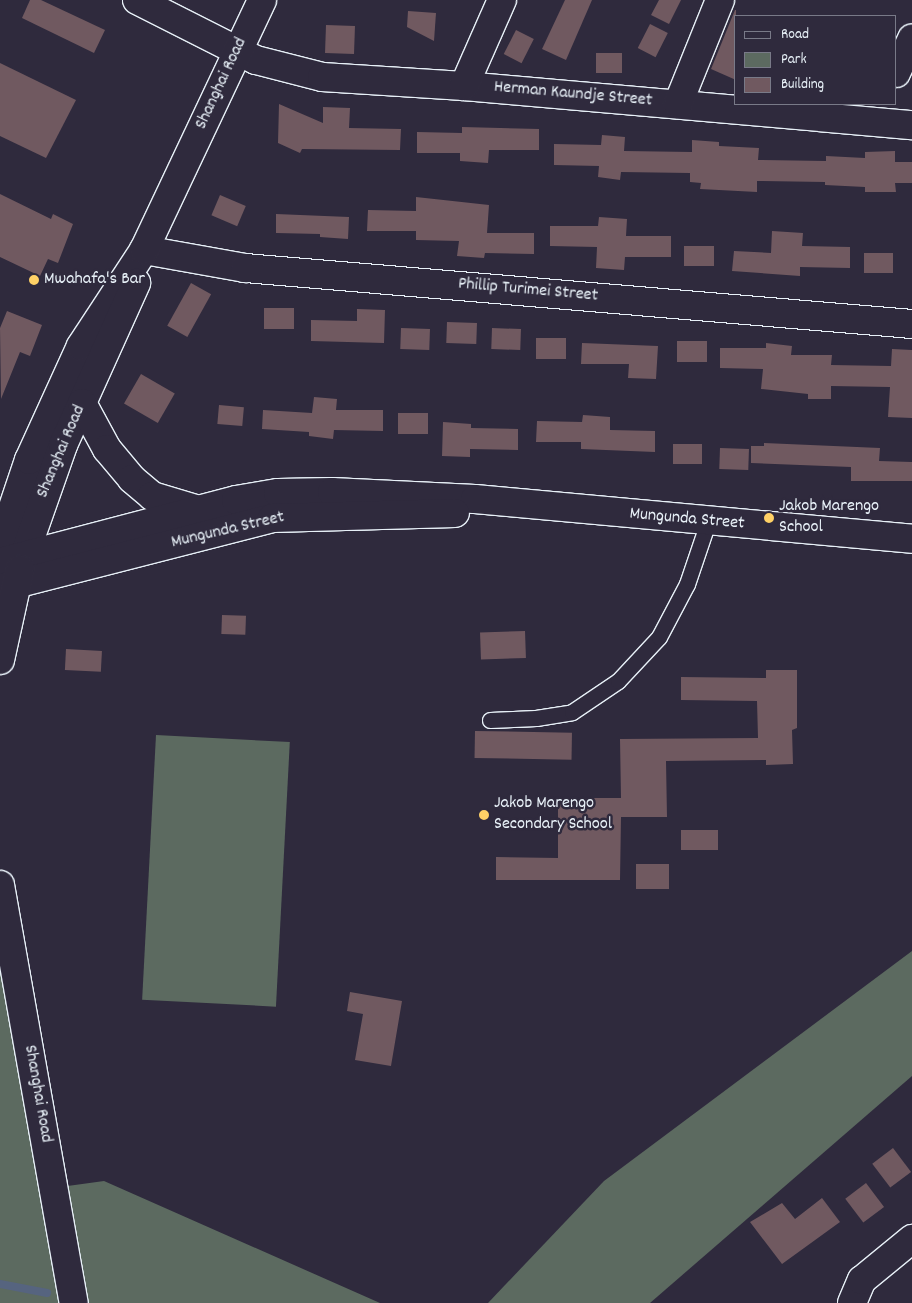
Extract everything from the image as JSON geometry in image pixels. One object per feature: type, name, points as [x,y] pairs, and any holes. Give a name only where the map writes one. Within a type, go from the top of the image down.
[{"type":"street","name":"Herman Kaundje Street","points":[[137,0],[279,68],[322,77],[464,86],[678,104],[877,113],[912,126]]},
{"type":"street","name":"Shanghai Road","points":[[0,660],[8,586],[8,555],[29,460],[81,346],[144,250],[262,0]]},
{"type":"street","points":[[464,86],[502,0]]},
{"type":"street","points":[[678,104],[720,0]]},
{"type":"street","points":[[897,71],[912,38]]},
{"type":"street","name":"Shanghai Road","points":[[8,555],[40,504],[82,403],[133,294],[144,250]]},
{"type":"street","name":"Phillip Turimei Street","points":[[144,250],[246,268],[912,324]]},
{"type":"street","points":[[82,403],[107,449],[132,479],[152,496],[197,509]]},
{"type":"street","name":"Mungunda Street","points":[[8,555],[197,509],[278,493],[332,492],[401,493],[912,539]]},
{"type":"street","name":"Mungunda Street","points":[[8,586],[272,518],[488,512],[521,505]]},
{"type":"street","name":"Shanghai Road","points":[[0,885],[74,1303]]},
{"type":"street","points":[[852,1303],[862,1280],[912,1239]]},
{"type":"lane","points":[[490,720],[536,718],[572,712],[618,681],[659,638],[687,584],[708,522]]},
{"type":"green space","points":[[156,735],[290,742],[276,1007],[142,1000]]},
{"type":"green space","points":[[0,885],[53,1188],[104,1181],[380,1303],[0,1303]]},
{"type":"green space","points":[[912,951],[912,1076],[650,1303],[488,1303],[604,1181]]},
{"type":"building","points":[[30,0],[41,0],[105,30],[94,53],[22,18]]},
{"type":"building","points":[[565,0],[592,0],[566,60],[542,49]]},
{"type":"building","points":[[659,0],[681,0],[669,24],[651,15]]},
{"type":"building","points":[[736,10],[736,15],[734,15],[734,79],[711,69]]},
{"type":"building","points":[[408,11],[436,13],[434,41],[407,27]]},
{"type":"building","points":[[650,24],[668,33],[656,57],[638,48]]},
{"type":"building","points":[[326,25],[355,26],[354,54],[325,53]]},
{"type":"building","points":[[516,30],[534,39],[522,63],[504,54]]},
{"type":"building","points":[[596,53],[622,53],[622,73],[596,73]]},
{"type":"building","points":[[0,63],[76,100],[46,158],[0,136]]},
{"type":"building","points":[[279,104],[323,123],[323,107],[350,108],[349,128],[401,129],[400,150],[302,149],[300,153],[278,143]]},
{"type":"building","points":[[462,127],[539,129],[539,150],[489,150],[488,163],[460,161],[460,153],[417,153],[417,132],[462,133]]},
{"type":"building","points":[[602,135],[625,137],[624,151],[692,152],[692,140],[719,142],[719,146],[759,148],[758,160],[826,161],[826,156],[865,158],[865,152],[895,151],[895,162],[912,162],[912,183],[895,183],[896,192],[865,192],[865,187],[825,185],[825,182],[757,181],[757,192],[700,189],[701,183],[690,182],[690,173],[621,172],[620,180],[598,177],[599,166],[554,165],[554,144],[601,145]]},
{"type":"building","points":[[0,194],[51,219],[53,214],[73,224],[58,263],[48,259],[40,276],[0,257]]},
{"type":"building","points":[[220,195],[246,206],[237,226],[211,215]]},
{"type":"building","points":[[416,197],[489,205],[487,233],[534,233],[534,254],[485,253],[484,258],[457,256],[459,241],[416,240],[416,231],[367,231],[368,210],[416,211]]},
{"type":"building","points":[[276,214],[349,217],[348,239],[320,237],[320,234],[276,233]]},
{"type":"building","points":[[599,217],[627,219],[626,236],[671,236],[671,257],[625,257],[624,270],[596,268],[597,247],[550,246],[550,226],[598,226]]},
{"type":"building","points":[[772,231],[803,233],[802,246],[850,247],[850,268],[800,267],[800,276],[732,271],[734,251],[771,253]]},
{"type":"building","points":[[684,246],[714,246],[714,266],[684,266]]},
{"type":"building","points":[[864,253],[893,253],[893,273],[864,273]]},
{"type":"building","points":[[191,283],[211,294],[187,337],[167,326]]},
{"type":"building","points":[[264,308],[294,308],[294,329],[264,329]]},
{"type":"building","points":[[357,309],[385,310],[384,343],[311,341],[311,320],[357,321]]},
{"type":"building","points":[[7,311],[42,325],[30,356],[20,352],[1,399],[0,328]]},
{"type":"building","points":[[447,322],[477,323],[476,344],[446,343]]},
{"type":"building","points":[[401,328],[430,329],[429,350],[400,349]]},
{"type":"building","points":[[492,328],[521,329],[520,350],[491,349]]},
{"type":"building","points":[[536,338],[566,338],[566,359],[536,359]]},
{"type":"building","points":[[677,341],[707,341],[707,362],[677,362]]},
{"type":"building","points":[[582,343],[658,346],[656,379],[628,378],[629,364],[581,364]]},
{"type":"building","points":[[766,343],[792,346],[791,355],[832,355],[831,365],[891,366],[892,349],[912,350],[912,418],[888,417],[890,387],[831,386],[831,399],[808,399],[808,394],[761,389],[763,369],[720,368],[720,348],[766,348]]},
{"type":"building","points":[[141,374],[175,394],[158,423],[124,403]]},
{"type":"building","points":[[314,397],[337,399],[336,410],[383,410],[383,431],[334,430],[333,439],[309,436],[309,432],[262,429],[263,410],[312,413]]},
{"type":"building","points":[[219,405],[244,407],[242,426],[217,424]]},
{"type":"building","points":[[398,413],[428,413],[428,434],[398,434]]},
{"type":"building","points":[[583,415],[610,417],[610,430],[655,431],[655,452],[581,449],[581,442],[536,442],[537,421],[582,422]]},
{"type":"building","points":[[443,422],[471,424],[471,428],[518,429],[518,450],[470,449],[470,457],[442,456]]},
{"type":"building","points":[[764,443],[880,448],[879,461],[912,462],[912,481],[851,481],[851,467],[751,463],[751,446],[764,446]]},
{"type":"building","points":[[673,444],[702,444],[702,464],[673,464]]},
{"type":"building","points":[[720,448],[749,449],[748,470],[719,469]]},
{"type":"building","points":[[222,615],[246,616],[245,635],[221,634]]},
{"type":"building","points":[[525,631],[526,658],[481,660],[480,633]]},
{"type":"building","points":[[66,649],[102,651],[101,672],[65,670]]},
{"type":"building","points":[[766,670],[797,670],[797,728],[792,730],[793,764],[766,765],[766,760],[666,761],[667,817],[621,817],[620,880],[496,880],[496,857],[558,858],[558,798],[621,798],[620,739],[758,738],[757,701],[681,700],[681,677],[766,678]]},
{"type":"building","points":[[475,731],[572,733],[572,760],[475,758]]},
{"type":"building","points":[[681,830],[718,830],[718,850],[681,850]]},
{"type":"building","points":[[636,864],[669,864],[669,889],[636,889]]},
{"type":"building","points":[[350,992],[402,1001],[391,1066],[355,1060],[363,1014],[347,1011]]},
{"type":"building","points":[[893,1148],[911,1172],[890,1188],[872,1164]]},
{"type":"building","points":[[866,1183],[884,1207],[863,1223],[845,1199]]},
{"type":"building","points":[[822,1198],[840,1222],[782,1264],[750,1222],[782,1203],[795,1219]]},
{"type":"waterway","points":[[0,1284],[47,1293]]},
{"type":"place","name":"Mwahafa's Bar","points":[[34,280]]},
{"type":"place","name":"Jakob Marengo School","points":[[769,518]]},
{"type":"place","name":"Jakob Marengo Secondary School","points":[[484,815]]}]
